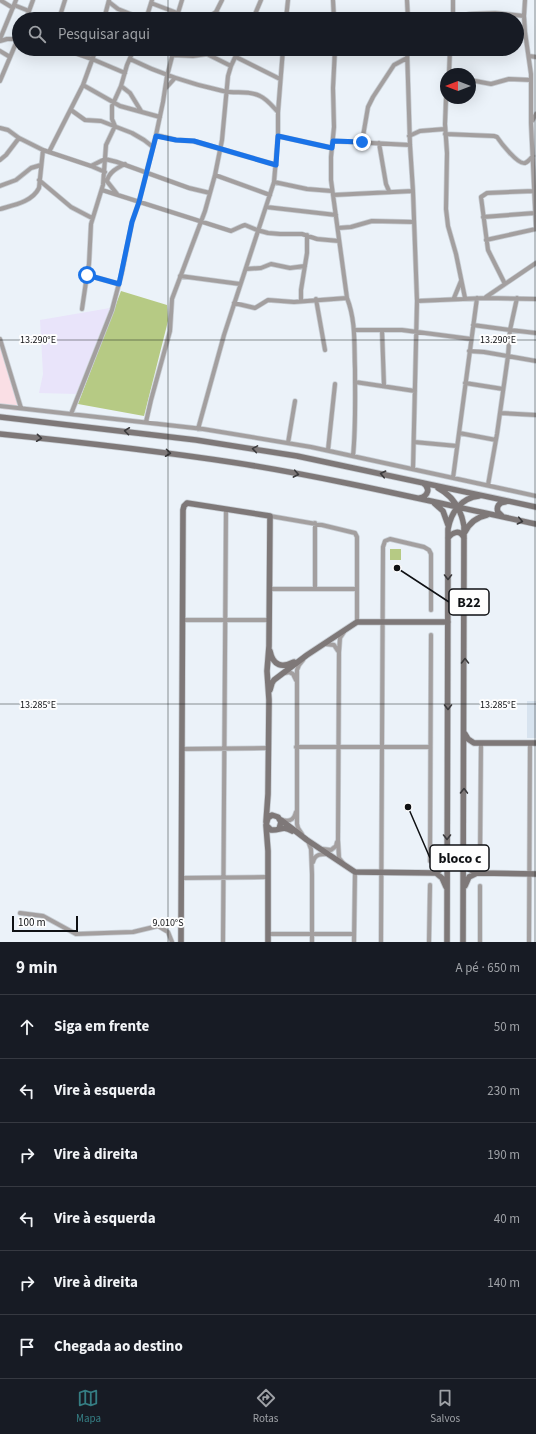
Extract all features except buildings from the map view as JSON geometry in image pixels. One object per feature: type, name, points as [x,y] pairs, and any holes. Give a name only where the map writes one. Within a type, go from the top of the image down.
[{"type":"street","points":[[0,0],[29,11],[33,0]]},
{"type":"street","points":[[12,39],[0,40],[16,0]]},
{"type":"street","points":[[61,12],[65,0]]},
{"type":"street","points":[[178,12],[182,0]]},
{"type":"street","points":[[216,12],[222,0]]},
{"type":"street","points":[[256,12],[261,0]]},
{"type":"street","points":[[287,12],[288,0]]},
{"type":"street","points":[[333,0],[334,12]]},
{"type":"street","points":[[407,0],[408,12]]},
{"type":"street","points":[[453,0],[453,12]]},
{"type":"street","points":[[486,240],[536,229],[534,191],[535,173],[531,123],[531,80],[524,16],[525,0]]},
{"type":"street","points":[[106,12],[109,1],[118,9],[125,12]]},
{"type":"street","points":[[148,12],[152,1],[176,12]]},
{"type":"street","points":[[7,39],[12,45]]},
{"type":"street","points":[[0,51],[10,58]]},
{"type":"street","points":[[0,80],[12,52]]},
{"type":"street","points":[[83,56],[124,73]]},
{"type":"street","points":[[49,152],[83,85],[93,56]]},
{"type":"street","points":[[117,194],[106,180],[106,145],[115,126],[111,113],[114,102],[131,56]]},
{"type":"street","points":[[71,414],[112,310],[132,222],[139,202],[156,136],[167,76],[173,56]]},
{"type":"street","points":[[211,56],[231,66]]},
{"type":"street","points":[[198,429],[234,302],[274,182],[282,56]]},
{"type":"street","points":[[335,56],[333,88],[334,127],[331,169],[332,193],[347,298],[351,307],[355,330],[356,421],[353,456]]},
{"type":"street","points":[[449,68],[450,56]]},
{"type":"street","points":[[529,56],[536,57]]},
{"type":"street","points":[[146,422],[170,331],[172,321],[170,306],[216,175],[218,157],[221,148],[226,92],[231,66],[236,57],[280,79]]},
{"type":"street","points":[[362,142],[368,107],[373,96],[392,68],[397,63],[407,58],[409,136],[413,190],[417,301],[413,469]]},
{"type":"street","points":[[130,59],[167,76],[226,92],[247,92],[262,96],[278,112]]},
{"type":"street","points":[[165,89],[176,78]]},
{"type":"street","points":[[476,81],[491,84],[509,79],[531,80]]},
{"type":"street","points":[[83,85],[120,106],[160,117]]},
{"type":"street","points":[[121,86],[130,93],[141,111]]},
{"type":"street","points":[[446,104],[446,209],[448,226],[456,254],[465,298]]},
{"type":"street","points":[[71,110],[85,120],[98,121],[115,126],[144,140],[153,147]]},
{"type":"street","points":[[531,123],[536,114]]},
{"type":"street","points":[[0,128],[8,130],[19,138],[43,150],[105,172]]},
{"type":"street","points":[[409,136],[420,131],[445,131],[494,136],[497,137],[510,153],[523,163],[526,163],[533,156]]},
{"type":"street","points":[[156,136],[176,140],[194,141],[276,165]]},
{"type":"street","points":[[278,136],[332,148]]},
{"type":"street","points":[[0,160],[6,155],[19,138]]},
{"type":"street","points":[[333,141],[410,145]]},
{"type":"street","points":[[379,143],[386,184],[389,192]]},
{"type":"street","points":[[0,209],[15,205],[32,197],[39,188],[40,165],[43,150]]},
{"type":"street","points":[[91,166],[105,159],[147,171],[189,188],[210,193]]},
{"type":"street","points":[[82,309],[89,264],[90,227],[92,218],[106,180],[115,169],[125,164]]},
{"type":"street","points":[[0,186],[16,180],[31,168],[40,165]]},
{"type":"street","points":[[138,168],[145,179]]},
{"type":"street","points":[[216,175],[270,196]]},
{"type":"street","points":[[39,180],[71,207],[92,218]]},
{"type":"street","points":[[274,182],[332,193],[413,190]]},
{"type":"street","points":[[102,190],[231,231],[245,225],[257,230],[280,234],[307,235],[317,239],[339,241]]},
{"type":"street","points":[[505,284],[488,250],[481,197],[487,193],[534,191]]},
{"type":"street","points":[[266,207],[336,214]]},
{"type":"street","points":[[483,217],[535,213]]},
{"type":"street","points":[[338,228],[351,227],[368,222],[414,222]]},
{"type":"street","points":[[301,301],[302,280],[306,266],[307,235]]},
{"type":"street","points":[[486,298],[536,263]]},
{"type":"street","points":[[246,269],[261,268],[271,264],[290,268],[306,266]]},
{"type":"street","points":[[87,275],[119,284]]},
{"type":"street","points":[[180,276],[240,284]]},
{"type":"street","points":[[454,298],[461,280]]},
{"type":"street","points":[[234,302],[255,308],[268,300],[289,302],[347,298]]},
{"type":"street","points":[[417,301],[454,298],[517,298],[535,301]]},
{"type":"street","points":[[453,478],[477,298]]},
{"type":"street","points":[[488,485],[500,413],[510,330],[517,298]]},
{"type":"street","points":[[316,300],[325,350]]},
{"type":"street","points":[[473,324],[536,333]]},
{"type":"street","points":[[355,330],[416,332],[472,338]]},
{"type":"street","points":[[382,330],[384,386]]},
{"type":"street","points":[[0,340],[21,408]]},
{"type":"street","points":[[469,351],[484,352],[536,361]]},
{"type":"street","points":[[355,382],[415,391]]},
{"type":"street","points":[[328,450],[335,384]]},
{"type":"street","points":[[465,384],[503,389]]},
{"type":"street","points":[[288,443],[295,401]]},
{"type":"street","points":[[0,406],[146,422],[288,443],[328,450],[536,496]]},
{"type":"street","points":[[500,413],[536,415]]},
{"type":"street","points":[[0,417],[218,443],[297,456],[536,508]]},
{"type":"street","points":[[459,433],[496,440]]},
{"type":"street","points":[[0,434],[208,459],[287,472],[428,500],[536,524]]},
{"type":"street","points":[[414,442],[457,446]]},
{"type":"street","points":[[418,498],[425,496],[428,492],[426,484],[421,482]]},
{"type":"street","points":[[421,482],[437,487],[453,499],[458,507],[464,526],[463,942]]},
{"type":"street","points":[[448,529],[451,518],[458,507],[469,499],[482,496]]},
{"type":"street","points":[[428,500],[437,504],[444,511],[448,520],[447,942]]},
{"type":"street","points":[[504,517],[499,514],[497,507],[502,502],[507,502]]},
{"type":"street","points":[[181,942],[184,506],[191,503],[226,508],[315,524],[357,534],[357,622]]},
{"type":"street","points":[[223,942],[226,508]]},
{"type":"street","points":[[464,538],[466,530],[471,522],[491,514]]},
{"type":"street","points":[[268,942],[268,851],[266,824],[268,794],[269,700],[267,671],[269,646],[270,516]]},
{"type":"street","points":[[315,524],[315,590]]},
{"type":"street","points":[[448,538],[452,533],[457,532],[462,534],[464,538]]},
{"type":"street","points":[[381,942],[382,622],[383,544],[386,540],[390,539],[424,547],[429,550],[431,554],[431,610]]},
{"type":"street","points":[[270,589],[357,590]]},
{"type":"street","points":[[183,620],[269,620]]},
{"type":"street","points":[[267,671],[269,665],[288,665],[307,655],[357,622],[448,622]]},
{"type":"street","points":[[345,867],[339,858],[338,747],[340,638],[347,628]]},
{"type":"street","points":[[430,861],[431,635]]},
{"type":"street","points":[[323,645],[334,645],[339,652]]},
{"type":"street","points":[[269,646],[272,658],[283,670],[279,676]]},
{"type":"street","points":[[269,700],[272,683],[307,655]]},
{"type":"street","points":[[307,655],[298,667],[296,810],[298,828],[311,849],[312,942]]},
{"type":"street","points":[[267,671],[272,678],[289,672],[293,674],[297,684]]},
{"type":"street","points":[[464,732],[468,739],[474,743],[533,743],[529,874],[529,942]]},
{"type":"street","points":[[464,754],[468,747],[474,743]]},
{"type":"street","points":[[480,861],[481,743]]},
{"type":"street","points":[[296,747],[430,747]]},
{"type":"street","points":[[182,749],[268,748]]},
{"type":"street","points":[[268,794],[270,809],[279,818],[345,867],[355,872],[436,873],[444,865],[447,855]]},
{"type":"street","points":[[266,824],[270,816],[287,822],[294,817],[296,810]]},
{"type":"street","points":[[268,851],[270,834],[281,824],[279,818]]},
{"type":"street","points":[[266,824],[269,829],[288,828],[306,839]]},
{"type":"street","points":[[319,848],[331,850],[336,846],[338,840]]},
{"type":"street","points":[[312,874],[315,857],[318,854],[328,854]]},
{"type":"street","points":[[463,855],[467,866],[477,873]]},
{"type":"street","points":[[354,942],[355,872]]},
{"type":"street","points":[[436,873],[444,882],[447,890]]},
{"type":"street","points":[[463,890],[469,877],[477,873],[536,874]]},
{"type":"street","points":[[181,878],[268,878]]},
{"type":"street","points":[[430,885],[430,942]]},
{"type":"street","points":[[480,886],[480,942]]},
{"type":"street","points":[[20,913],[43,916],[76,934],[133,932],[158,926],[168,932],[172,942]]},
{"type":"street","points":[[268,934],[354,934]]},
{"type":"shaded area","points":[[110,308],[76,394],[39,393],[43,374],[40,320]]},
{"type":"shaded area","points":[[0,347],[21,411],[0,409]]},
{"type":"shaded area","points":[[527,701],[536,701],[536,738],[527,738]]},
{"type":"green space","points":[[121,291],[167,305],[168,321],[144,416],[78,404]]},
{"type":"green space","points":[[390,549],[401,549],[401,560],[390,560]]},
{"type":"place","name":"B22","points":[[397,568]]},
{"type":"place","name":"bloco c","points":[[408,807]]},
{"type":"route","points":[[87,275],[92,275],[119,284],[132,222],[139,202],[156,136],[176,140],[194,141],[276,165],[278,136],[332,148],[333,141],[362,142]]}]
